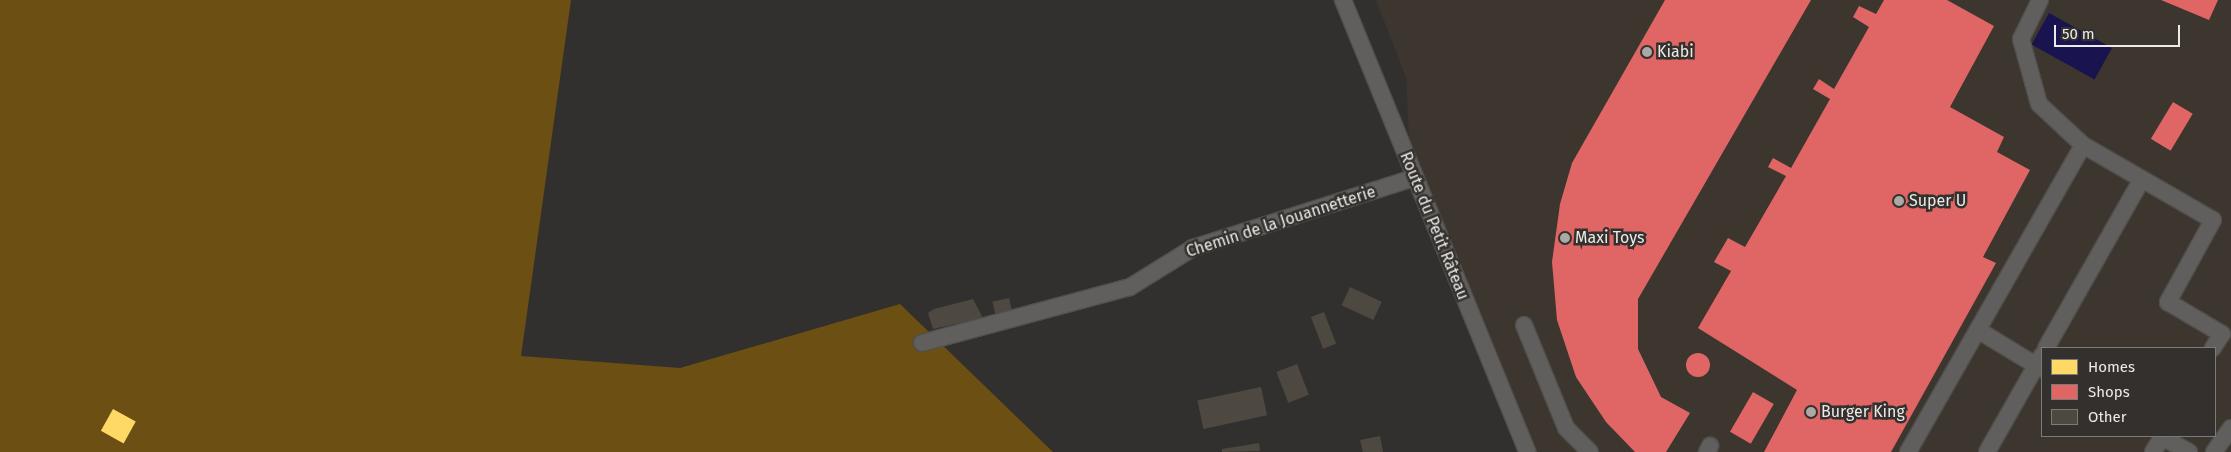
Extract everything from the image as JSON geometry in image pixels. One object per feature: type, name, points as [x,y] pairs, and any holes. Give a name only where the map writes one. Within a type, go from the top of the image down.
[{"type":"street","name":"Route du Petit Râteau","points":[[1344,0],[1414,178],[1527,452]]},
{"type":"street","points":[[2040,0],[2021,39],[2039,104],[2083,145],[2213,220],[2168,302],[2222,334],[2215,347]]},
{"type":"street","points":[[1908,452],[2083,145]]},
{"type":"street","name":"Chemin de la Jouannetterie","points":[[922,343],[1130,287],[1193,248],[1414,178]]},
{"type":"street","points":[[2047,347],[2142,179]]},
{"type":"street","points":[[1524,325],[1576,452]]},
{"type":"street","points":[[1978,330],[2040,363],[1987,452]]},
{"type":"street","points":[[1566,428],[1590,452]]},
{"type":"street","points":[[2214,452],[2231,428]]},
{"type":"street","points":[[2158,441],[2174,452]]},
{"type":"street","points":[[2158,441],[2188,452]]},
{"type":"shaded area","points":[[0,0],[571,0],[521,356],[680,368],[900,304],[1053,452],[0,452]]},
{"type":"shaded area","points":[[1376,0],[2231,0],[2231,452],[1532,452],[1409,137],[1406,77]]},
{"type":"shaded area","points":[[2049,13],[2112,48],[2095,79],[2032,44]]},
{"type":"building: Homes","points":[[113,409],[136,422],[124,443],[101,431]]},
{"type":"building: Shops","points":[[1665,0],[1811,0],[1638,299],[1638,349],[1661,397],[1690,413],[1666,452],[1635,452],[1606,422],[1576,377],[1557,320],[1552,262],[1560,204],[1572,163]]},
{"type":"building: Shops","name":"Super U","points":[[1884,0],[1947,0],[1994,26],[1950,107],[2004,137],[1997,152],[2030,170],[1983,257],[1996,263],[1891,452],[1764,452],[1797,390],[1698,328],[1731,271],[1714,262],[1728,238],[1745,247],[1786,176],[1768,167],[1773,158],[1791,168],[1830,99],[1813,89],[1819,79],[1834,89],[1869,27],[1853,17],[1859,6],[1876,14]]},
{"type":"building: Shops","points":[[2161,0],[2218,0],[2209,20]]},
{"type":"building: Shops","points":[[2173,102],[2193,114],[2171,151],[2151,139]]},
{"type":"building: Shops","points":[[1698,353],[1707,356],[1710,365],[1707,374],[1698,377],[1689,374],[1686,365],[1689,356]]},
{"type":"building: Shops","points":[[1753,392],[1774,404],[1751,444],[1730,432]]},
{"type":"building: Other","points":[[1350,287],[1382,302],[1373,320],[1342,305]]},
{"type":"building: Other","points":[[1009,298],[1012,311],[995,314],[992,302]]},
{"type":"building: Other","points":[[973,299],[983,318],[933,329],[928,313],[934,309]]},
{"type":"building: Other","points":[[1324,312],[1336,344],[1323,349],[1311,317]]},
{"type":"building: Other","points":[[1297,364],[1309,395],[1288,403],[1276,372]]},
{"type":"building: Other","points":[[1261,387],[1267,415],[1203,429],[1197,401]]},
{"type":"building: Other","points":[[1380,436],[1383,452],[1363,452],[1360,440]]},
{"type":"building: Other","points":[[1259,443],[1260,451],[1222,452],[1222,449]]},
{"type":"place","name":"Kiabi","points":[[1647,52]]},
{"type":"place","name":"Super U","points":[[1899,201]]},
{"type":"place","name":"Maxi Toys","points":[[1565,238]]},
{"type":"place","name":"Burger King","points":[[1811,412]]}]
